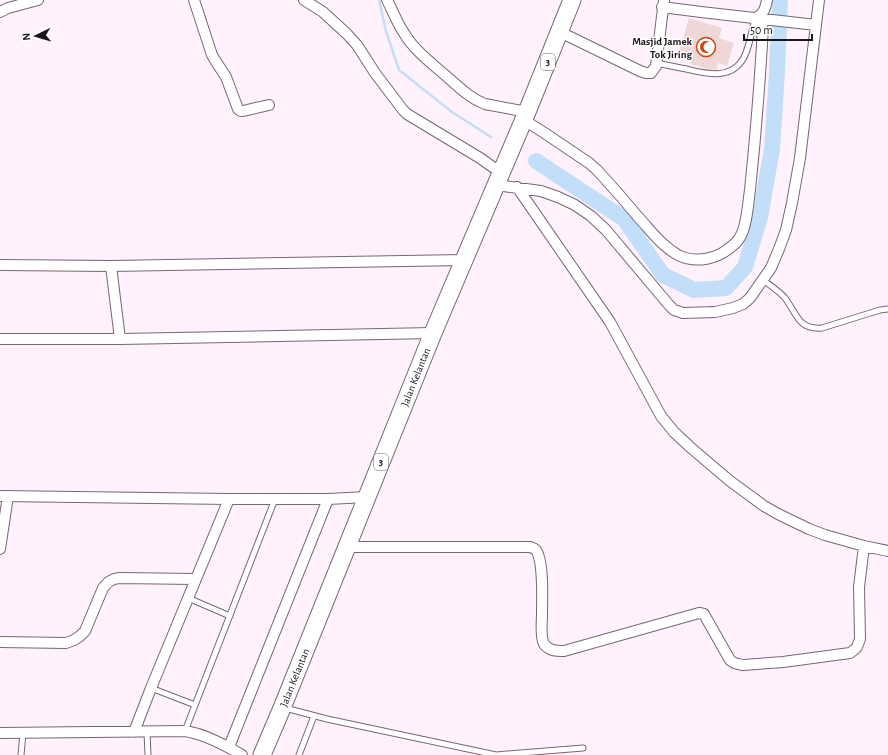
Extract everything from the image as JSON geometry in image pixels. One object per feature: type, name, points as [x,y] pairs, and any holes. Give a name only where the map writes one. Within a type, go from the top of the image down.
[{"type":"highway","name":"Jalan Kelantan","points":[[262,755],[366,497],[464,260],[525,118],[572,0]]},
{"type":"street","points":[[0,12],[8,8],[38,0]]},
{"type":"street","points":[[194,0],[212,55],[226,77],[238,109],[243,111],[270,105]]},
{"type":"street","points":[[304,0],[323,12],[348,34],[375,73],[407,114],[480,158],[500,176],[517,187],[610,322],[658,410],[674,432],[730,481],[764,506],[778,514],[808,529],[840,540],[888,551]]},
{"type":"street","points":[[387,0],[396,21],[413,45],[466,94],[478,102],[525,118],[597,170],[655,236],[668,248],[678,255],[687,258],[701,259],[708,259],[726,252],[740,238],[744,227],[751,177],[762,44],[762,25],[758,19]]},
{"type":"street","points":[[758,19],[764,11],[767,0]]},
{"type":"street","points":[[517,187],[541,191],[553,195],[575,205],[591,216],[606,230],[669,305],[678,312],[715,312],[743,304],[750,298],[771,268],[790,217],[800,158],[819,0]]},
{"type":"street","points":[[560,32],[640,71],[651,73],[654,71],[656,66],[663,4],[758,19],[816,25]]},
{"type":"street","points":[[0,265],[111,266],[464,260]]},
{"type":"street","points":[[111,266],[120,339]]},
{"type":"street","points":[[0,339],[120,339],[434,333]]},
{"type":"street","points":[[0,549],[4,496],[229,499],[328,499],[366,497]]},
{"type":"street","points":[[134,732],[229,499]]},
{"type":"street","points":[[228,747],[328,499]]},
{"type":"street","points":[[347,547],[530,547],[535,549],[540,563],[542,595],[541,630],[544,644],[548,649],[564,651],[699,613],[704,614],[730,660],[733,663],[743,664],[808,659],[850,653],[854,650],[860,639],[860,582],[864,546]]},
{"type":"street","points":[[0,642],[66,643],[74,640],[85,630],[103,588],[113,579],[196,579]]},
{"type":"street","points":[[0,733],[185,731],[199,734],[242,755]]},
{"type":"lane","points":[[656,63],[715,74],[724,73],[734,69],[741,63],[746,53],[758,19]]},
{"type":"lane","points":[[763,280],[780,292],[797,318],[802,324],[808,327],[822,328],[880,310],[888,309]]},
{"type":"lane","points":[[185,731],[275,499]]},
{"type":"lane","points":[[188,598],[230,616]]},
{"type":"lane","points":[[151,688],[195,705]]},
{"type":"lane","points":[[282,708],[496,755],[583,748]]},
{"type":"lane","points":[[299,755],[314,716]]},
{"type":"lane","points":[[147,732],[148,755]]},
{"type":"lane","points":[[21,755],[22,733]]},
{"type":"building","name":"Masjid Jamek Tok Jiring","points":[[689,18],[722,28],[719,38],[734,43],[727,66],[718,63],[717,70],[690,64],[692,56],[679,52]]},
{"type":"waterway","points":[[379,0],[386,31],[399,70],[452,112],[491,137]]},
{"type":"waterway","points":[[536,161],[624,219],[663,275],[694,290],[726,288],[745,267],[760,217],[772,149],[780,0]]},
{"type":"place","name":"Masjid Jamek Tok Jiring","points":[[706,47]]}]
